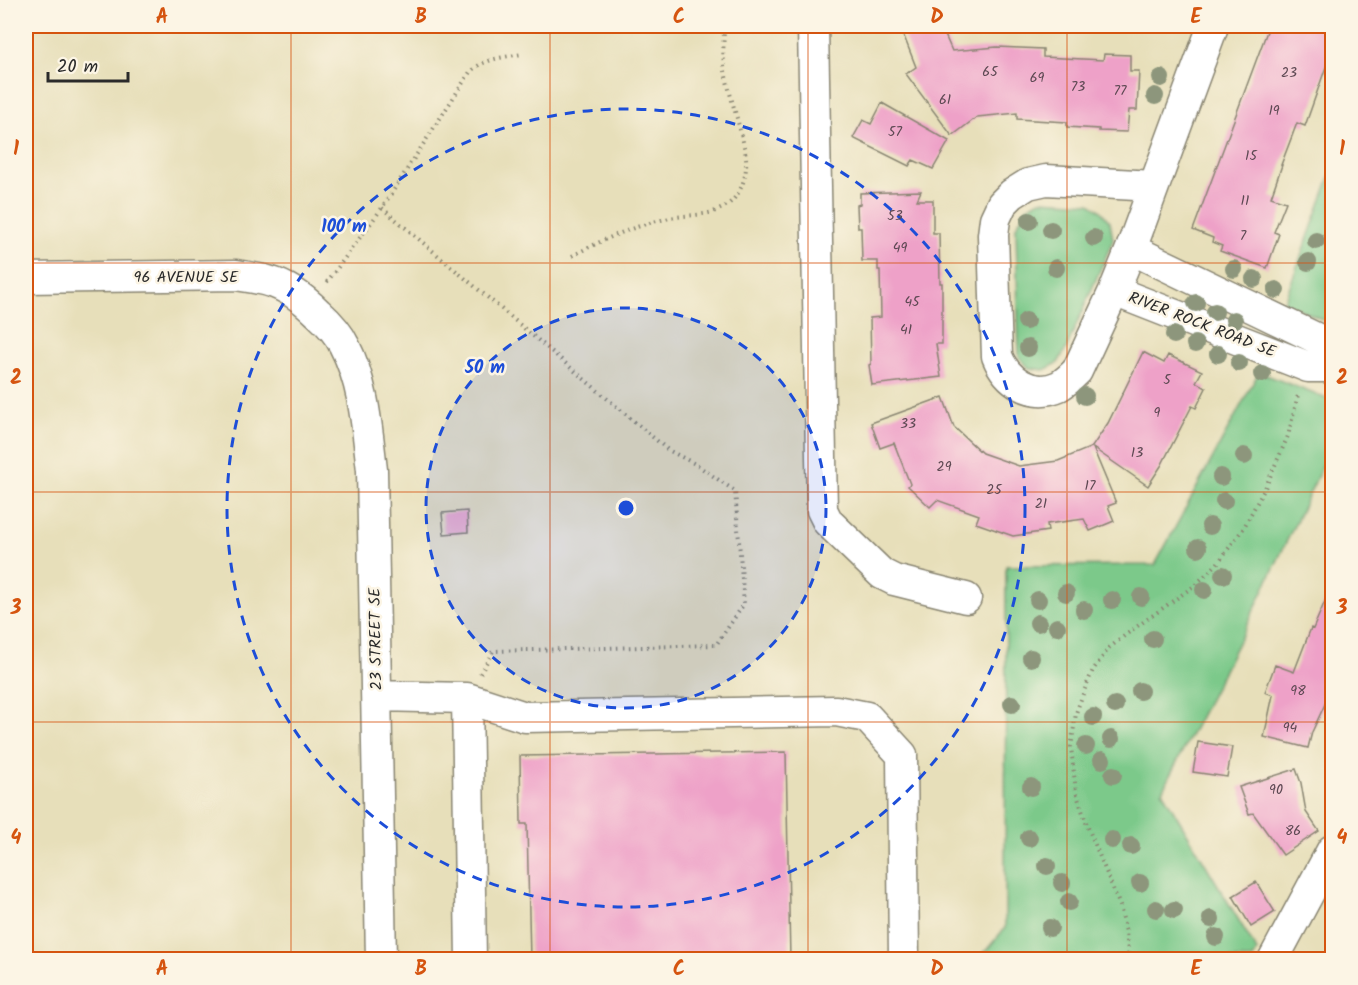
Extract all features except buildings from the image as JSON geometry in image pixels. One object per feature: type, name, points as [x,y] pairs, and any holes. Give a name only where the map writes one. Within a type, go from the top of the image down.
[{"type":"street","points":[[813,26],[822,510],[828,522],[882,574],[894,580],[966,598]]},
{"type":"street","name":"RIVER ROCK ROAD SE","points":[[1213,26],[1114,291],[1308,367],[1332,367]]},
{"type":"street","points":[[1114,291],[1077,371],[1069,379],[1059,386],[1047,389],[1035,389],[1015,381],[1007,375],[998,356],[993,235],[995,219],[1002,204],[1012,194],[1028,184],[1046,180],[1154,186]]},
{"type":"street","name":"RIVER ROCK ROAD SE","points":[[1131,249],[1318,339],[1332,356]]},
{"type":"street","name":"96 AVENUE SE","points":[[26,278],[236,275],[269,281],[291,291],[310,305],[331,326]]},
{"type":"street","name":"23 STREET SE","points":[[331,326],[344,343],[355,368],[365,413],[372,470],[381,960]]},
{"type":"street","points":[[377,696],[467,698],[525,717],[836,711],[867,717],[902,755],[904,960]]},
{"type":"street","points":[[467,698],[471,960]]},
{"type":"street","points":[[1273,960],[1332,850]]},
{"type":"path","points":[[572,256],[602,240],[642,226],[670,218],[716,212],[729,205],[736,196],[743,184],[746,153],[724,70],[724,26]]},
{"type":"path","points":[[310,305],[382,208],[470,72],[480,64],[522,54]]},
{"type":"path","points":[[382,208],[668,450],[698,465],[735,491],[744,604],[716,645],[493,651],[467,698]]},
{"type":"path","points":[[1325,322],[1329,305],[1332,267]]},
{"type":"path","points":[[1129,960],[1120,906],[1076,792],[1071,747],[1076,713],[1093,670],[1109,648],[1194,586],[1217,564],[1243,530],[1288,436],[1298,395]]},
{"type":"green space","points":[[1332,172],[1332,324],[1284,302]]},
{"type":"green space","points":[[1040,200],[1090,203],[1100,210],[1110,222],[1113,240],[1066,349],[1058,363],[1044,370],[1029,368],[1019,357],[1016,227],[1027,207]]},
{"type":"green space","points":[[1259,372],[1332,401],[1332,446],[1243,633],[1162,791],[1257,951],[1253,959],[979,959],[1005,928],[1006,566],[1155,565]]}]
